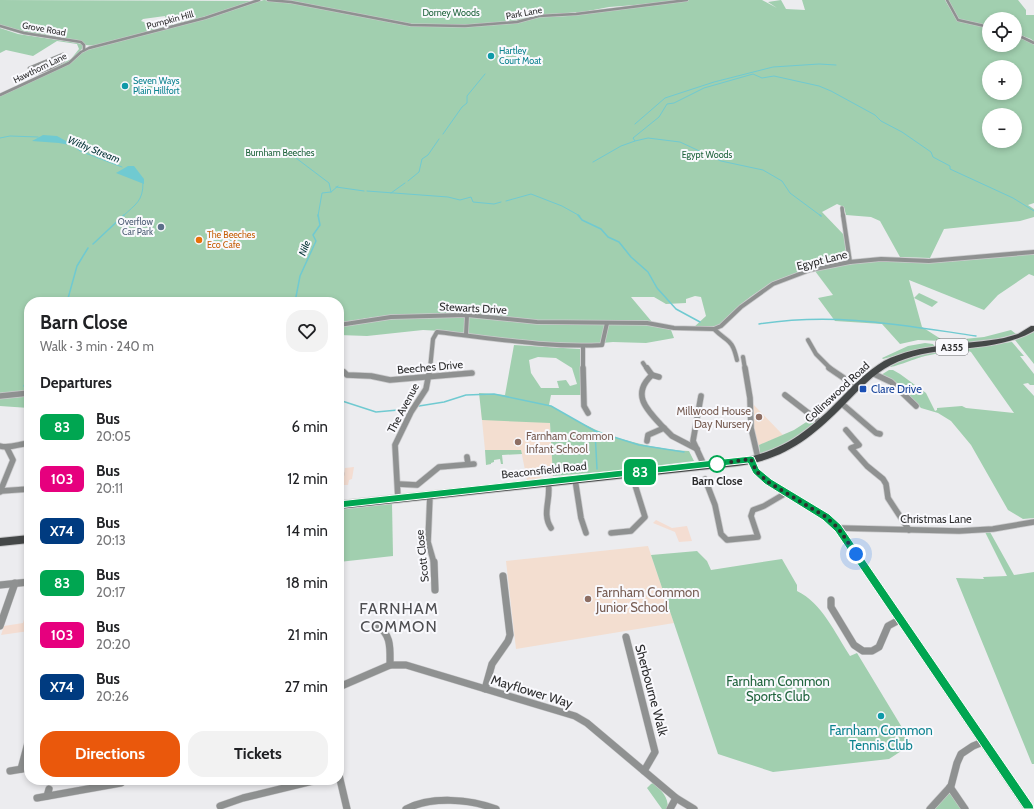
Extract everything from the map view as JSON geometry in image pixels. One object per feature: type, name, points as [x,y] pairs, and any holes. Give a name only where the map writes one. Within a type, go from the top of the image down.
[{"type":"main road","name":"Collinswood Road","points":[[754,459],[775,452],[798,440],[841,403],[872,373],[885,364],[910,353],[929,349],[994,342],[1021,335],[1034,328]]},
{"type":"main road","name":"Beaconsfield Road","points":[[344,504],[754,459]]},
{"type":"main road","points":[[0,542],[24,540]]},
{"type":"street","name":"Pumpkin Hill","points":[[84,50],[205,18],[259,0]]},
{"type":"street","name":"Park Lane","points":[[268,0],[297,3],[400,23],[446,26],[506,24],[539,16],[576,14],[687,0]]},
{"type":"street","points":[[947,0],[958,20],[982,25]]},
{"type":"street","name":"Grove Road","points":[[0,26],[24,33],[81,42],[84,45],[92,47]]},
{"type":"street","points":[[1022,36],[1034,43]]},
{"type":"street","points":[[84,45],[84,50]]},
{"type":"street","name":"Hawthorn Lane","points":[[0,95],[69,63],[84,50]]},
{"type":"street","points":[[48,72],[27,68],[63,52],[69,52]]},
{"type":"street","points":[[22,79],[64,61]]},
{"type":"street","points":[[842,208],[850,262]]},
{"type":"street","name":"Egypt Lane","points":[[714,329],[721,326],[741,307],[773,284],[810,270],[850,262],[881,259],[929,261],[1034,252]]},
{"type":"street","points":[[466,335],[467,316]]},
{"type":"street","name":"Stewarts Drive","points":[[344,324],[391,317],[467,316],[537,322],[607,323]]},
{"type":"street","points":[[607,323],[647,323],[674,328],[714,329],[723,338],[730,341],[740,358],[749,392],[756,471],[763,478],[826,517],[838,528],[901,619],[1028,809]]},
{"type":"street","name":"The Avenue","points":[[398,498],[395,445],[411,412],[426,389],[429,377],[433,338],[438,332],[555,346],[583,347],[602,345],[607,323]]},
{"type":"street","points":[[808,340],[810,345],[827,366],[857,387]]},
{"type":"street","points":[[583,347],[584,406],[588,413]]},
{"type":"street","points":[[643,363],[652,375],[659,377]]},
{"type":"street","name":"Beeches Drive","points":[[344,372],[347,375],[371,376],[390,380],[472,373]]},
{"type":"street","points":[[872,373],[891,382],[916,406]]},
{"type":"street","points":[[652,375],[647,379],[642,389],[642,407],[672,436],[698,450]]},
{"type":"street","points":[[0,396],[24,394]]},
{"type":"street","points":[[785,395],[820,422]]},
{"type":"street","points":[[701,396],[693,441],[704,465]]},
{"type":"street","points":[[841,403],[876,433],[880,434]]},
{"type":"street","points":[[647,441],[648,435],[664,428]]},
{"type":"street","points":[[846,430],[859,445],[851,448],[867,466],[883,479],[886,484],[888,498],[909,530]]},
{"type":"street","points":[[0,446],[7,448],[17,444],[24,443]]},
{"type":"street","points":[[7,448],[13,460],[0,492],[24,490]]},
{"type":"street","points":[[398,484],[417,485],[439,467],[471,464],[467,458]]},
{"type":"street","points":[[611,533],[631,531],[645,517],[632,472]]},
{"type":"street","points":[[575,479],[580,518],[586,533]]},
{"type":"street","points":[[705,479],[715,505],[721,534],[726,540],[760,536],[751,516],[753,510],[764,506],[786,493]]},
{"type":"street","points":[[548,482],[550,494],[546,512],[546,522],[551,528]]},
{"type":"street","name":"Scott Close","points":[[430,495],[428,542],[435,566],[436,590]]},
{"type":"street","name":"Christmas Lane","points":[[838,528],[959,531],[993,529],[1034,522]]},
{"type":"street","points":[[484,689],[492,664],[508,641],[510,635],[503,583],[504,576]]},
{"type":"street","points":[[0,586],[24,582]]},
{"type":"street","points":[[0,626],[15,583]]},
{"type":"street","points":[[831,600],[831,607],[854,645],[857,649],[863,652],[877,649],[881,646],[888,626],[901,619]]},
{"type":"street","points":[[376,625],[384,629],[388,634],[390,642],[390,665]]},
{"type":"street","name":"Sherbourne Walk","points":[[626,637],[654,745],[654,752],[644,771]]},
{"type":"street","name":"Mayflower Way","points":[[344,685],[390,665],[406,665],[575,716],[582,720],[676,798],[694,809]]},
{"type":"street","points":[[930,809],[950,787],[960,755],[968,747],[982,742]]},
{"type":"street","points":[[10,771],[24,768]]},
{"type":"street","points":[[37,798],[48,792],[86,785]]},
{"type":"street","points":[[220,806],[243,798],[296,785]]},
{"type":"street","points":[[341,785],[347,809]]},
{"type":"street","points":[[950,787],[965,809]]},
{"type":"street","points":[[670,809],[676,798]]},
{"type":"street","points":[[406,809],[445,799],[472,801],[496,809]]},
{"type":"shaded area","name":"Millwood House Day Nursery","points":[[752,403],[783,435],[757,446],[753,431]]},
{"type":"shaded area","name":"Farnham Common Infant School","points":[[481,410],[550,423],[553,476],[545,474],[540,478],[527,480],[521,450],[485,450]]},
{"type":"shaded area","points":[[354,467],[352,479],[349,480],[348,485],[344,485],[345,468]]},
{"type":"shaded area","points":[[656,520],[672,528],[687,526],[692,541],[679,542],[675,532],[653,523]]},
{"type":"shaded area","name":"Farnham Common Junior School","points":[[648,546],[674,623],[516,649],[506,561]]},
{"type":"shaded area","points":[[24,620],[24,632],[1,635],[4,626],[23,623]]},
{"type":"green space","points":[[0,0],[254,1],[246,5],[264,0],[297,4],[405,24],[308,5],[270,0],[678,0],[662,3],[609,7],[583,12],[538,15],[509,23],[538,17],[568,16],[689,0],[762,0],[777,8],[768,2],[781,0],[786,9],[805,10],[802,0],[945,0],[957,20],[982,26],[982,52],[1022,52],[1022,38],[1034,45],[1034,203],[1028,205],[1034,209],[1034,217],[1020,221],[944,229],[930,258],[900,257],[880,221],[871,217],[846,215],[844,207],[837,204],[822,212],[845,236],[846,256],[843,262],[810,269],[787,277],[766,287],[751,296],[719,326],[713,328],[693,328],[706,316],[701,297],[695,296],[686,299],[686,303],[666,304],[654,297],[631,297],[652,322],[564,322],[471,315],[418,314],[391,315],[344,323],[344,297],[24,297],[24,393],[0,395],[0,96],[73,61],[85,50],[98,46],[85,45],[80,41],[26,34],[0,26]],"holes":[[[165,16],[167,24],[158,27],[141,21],[143,19]]]},
{"type":"green space","points":[[948,0],[1018,0],[1026,10],[1026,15],[1034,15],[1034,42],[1031,39],[1022,36],[1022,12],[982,12],[982,25],[959,19]]},
{"type":"green space","points":[[0,28],[18,34],[83,45],[74,59],[63,66],[47,71],[71,59],[79,49],[77,44],[57,41],[33,56],[6,50],[0,53]]},
{"type":"green space","points":[[1034,254],[1034,276],[1029,274],[998,295],[984,310],[909,280],[922,327],[944,341],[918,340],[900,344],[882,324],[835,321],[818,298],[833,295],[815,271],[846,264],[883,260],[914,262]]},
{"type":"green space","points":[[919,293],[938,302],[932,307],[914,298]]},
{"type":"green space","points":[[468,317],[655,325],[671,330],[674,338],[646,343],[613,342],[579,345],[514,341],[442,331],[423,330],[367,336],[344,335],[344,325],[377,319]]},
{"type":"green space","points":[[1011,330],[1016,334],[989,341],[947,345],[944,341],[984,337]]},
{"type":"green space","points":[[1034,331],[1034,364],[1015,340]]},
{"type":"green space","points":[[1012,342],[1024,356],[1020,356],[1034,374],[1034,385],[1030,385],[1028,383],[1023,384],[1034,396],[1034,518],[1023,519],[1008,510],[971,445],[951,421],[938,413],[921,408],[894,381],[881,375],[889,370],[893,370],[900,374],[926,393],[935,411],[937,408],[962,406],[966,408],[1014,413],[971,352],[966,350],[925,356],[890,367],[913,356],[930,352]]},
{"type":"green space","points":[[925,343],[933,344],[935,347],[882,358],[908,346]]},
{"type":"green space","points":[[514,345],[580,349],[581,395],[551,395],[549,405],[580,422],[612,436],[652,446],[689,451],[694,461],[612,471],[553,476],[550,423],[482,420],[479,393],[505,395]],"holes":[[[538,357],[556,358],[572,368],[577,384],[570,386],[566,380],[557,381],[559,388],[541,388],[531,373],[529,360]]]},
{"type":"green space","points":[[24,395],[24,408],[0,406],[0,397]]},
{"type":"green space","points":[[811,419],[815,421],[814,425],[796,438],[780,448],[766,453],[760,453],[759,445],[794,430]]},
{"type":"green space","points":[[485,450],[521,450],[522,454],[502,455],[503,464],[501,464],[500,459],[494,460],[491,464],[486,465]]},
{"type":"green space","points":[[392,503],[393,556],[344,561],[344,508]]},
{"type":"green space","points":[[985,532],[990,532],[1014,575],[1034,572],[1034,764],[1032,764],[956,578],[984,579],[983,577],[1007,576]]},
{"type":"green space","name":"Farnham Common Sports Club","points":[[697,551],[707,561],[711,570],[782,559],[797,585],[797,591],[806,596],[821,611],[850,656],[857,653],[912,744],[889,759],[773,772],[718,754],[651,555]]},
{"type":"green space","points":[[653,783],[664,794],[668,804],[668,809],[662,809],[647,788]]},
{"type":"green space","points":[[948,794],[951,794],[961,809],[935,809]]},
{"type":"water","points":[[43,135],[57,136],[75,146],[32,141]]},
{"type":"water","points":[[128,166],[134,166],[144,179],[144,184],[116,173]]},
{"type":"waterway","points":[[635,124],[665,98],[714,82],[773,67],[819,64],[836,65]]},
{"type":"waterway","points":[[443,134],[462,107],[467,103],[467,96],[485,74]]},
{"type":"waterway","points":[[635,141],[633,138],[659,117],[667,104],[674,103],[704,88],[753,74],[762,78],[774,76],[819,86],[831,91],[875,115],[881,121],[902,132],[931,152],[933,157],[950,166],[950,169],[1013,198],[1034,211]]},
{"type":"waterway","name":"Withy Stream","points":[[0,138],[10,136],[38,137]]},
{"type":"waterway","points":[[635,141],[648,138],[680,142],[721,161],[763,170],[782,181],[790,193],[821,216],[820,215]]},
{"type":"waterway","points":[[408,181],[419,172],[422,159],[428,155],[439,139]]},
{"type":"waterway","points":[[593,162],[621,146],[635,141]]},
{"type":"waterway","name":"Withy Stream","points":[[73,145],[80,151],[122,167]]},
{"type":"waterway","points":[[292,155],[329,183],[331,192]]},
{"type":"waterway","name":"Withy Stream","points":[[123,216],[138,202],[142,194],[143,183]]},
{"type":"waterway","points":[[391,193],[405,183]]},
{"type":"waterway","name":"Nile","points":[[331,192],[337,187]]},
{"type":"waterway","points":[[337,187],[364,191]]},
{"type":"waterway","points":[[367,191],[391,193]]},
{"type":"waterway","name":"Nile","points":[[318,215],[322,193],[331,192]]},
{"type":"waterway","points":[[391,193],[448,197],[460,200],[471,197],[473,202],[494,204],[501,202]]},
{"type":"waterway","points":[[506,201],[531,194],[562,206],[580,216]]},
{"type":"waterway","name":"Withy Stream","points":[[93,244],[124,215]]},
{"type":"waterway","name":"Nile","points":[[296,297],[300,276],[316,241],[313,235],[320,225],[318,215]]},
{"type":"waterway","points":[[578,215],[582,220],[601,229],[608,237],[619,242],[631,257],[648,272],[657,288],[676,309],[700,322]]},
{"type":"waterway","name":"Withy Stream","points":[[68,297],[77,266],[88,248]]},
{"type":"waterway","points":[[759,324],[815,319],[868,321],[976,336]]},
{"type":"waterway","points":[[419,406],[444,402],[466,395],[494,394],[551,406],[595,431]]},
{"type":"waterway","points":[[344,402],[376,412],[409,409]]},
{"type":"waterway","points":[[595,431],[639,445],[684,452]]},
{"type":"waterway","points":[[595,431],[597,469]]},
{"type":"bus line","name":"83","points":[[344,504],[632,472],[700,466],[751,459],[756,471],[768,482],[826,517],[838,528],[901,619],[1028,809]]},
{"type":"place","name":"Hartley Court Moat","points":[[491,56]]},
{"type":"place","name":"Seven Ways Plain Hillfort","points":[[125,86]]},
{"type":"place","name":"Overflow Car Park","points":[[161,227]]},
{"type":"place","name":"The Beeches Eco Cafe","points":[[199,240]]},
{"type":"place","name":"Clare Drive","points":[[863,389]]},
{"type":"place","name":"Millwood House Day Nursery","points":[[759,417]]},
{"type":"place","name":"Farnham Common Infant School","points":[[518,442]]},
{"type":"place","name":"Barn Close","points":[[717,464]]},
{"type":"place","name":"Farnham Common Junior School","points":[[588,599]]},
{"type":"place","name":"Farnham Common Tennis Club","points":[[881,716]]},
{"type":"district","name":"FARNHAM COMMON","points":[[399,617]]},
{"type":"route","points":[[717,464],[751,459],[756,471],[768,482],[826,517],[838,528],[856,554]]},
{"type":"park label","name":"Dorney Woods","points":[[451,13]]},
{"type":"park label","name":"Burnham Beeches","points":[[280,153]]},
{"type":"park label","name":"Egypt Woods","points":[[707,155]]}]
